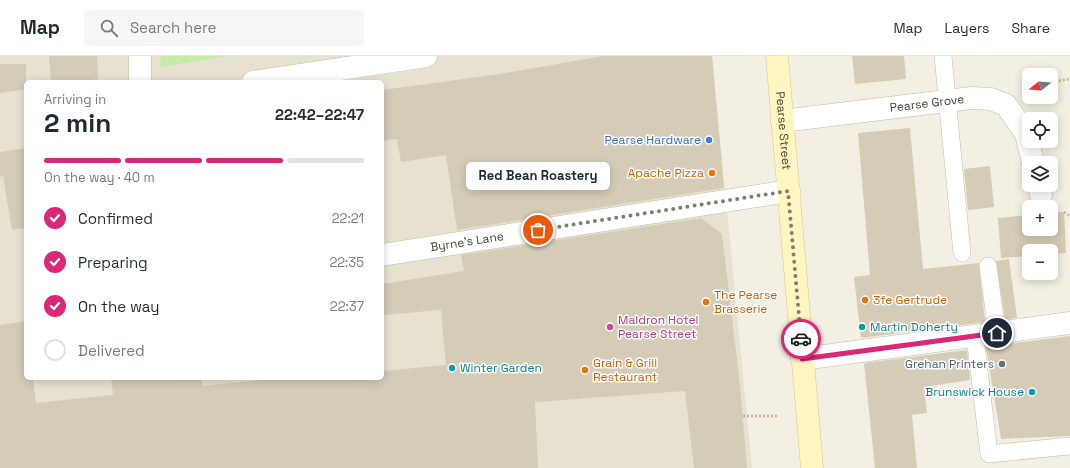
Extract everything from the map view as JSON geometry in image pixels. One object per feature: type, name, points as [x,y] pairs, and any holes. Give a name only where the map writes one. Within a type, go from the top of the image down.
[{"type":"main road","name":"Pearse Street","points":[[776,56],[812,468]]},
{"type":"street","points":[[140,56],[140,80]]},
{"type":"street","points":[[266,80],[426,56]]},
{"type":"street","name":"Pearse Grove","points":[[782,121],[970,98],[991,99],[1006,105],[1026,134],[1031,156]]},
{"type":"street","name":"Byrne's Lane","points":[[384,254],[788,191]]},
{"type":"street","points":[[802,359],[1070,324]]},
{"type":"lane","points":[[943,56],[962,253]]},
{"type":"lane","points":[[988,266],[997,333]]},
{"type":"lane","points":[[975,336],[989,454],[1070,446]]},
{"type":"path","points":[[1058,81],[1070,79]]},
{"type":"path","points":[[743,416],[754,416]]},
{"type":"shaded area","points":[[0,56],[712,56],[752,468],[0,468]]},
{"type":"green space","points":[[160,56],[227,56],[161,67]]},
{"type":"building","points":[[49,56],[97,56],[98,79],[51,80]]},
{"type":"building","points":[[604,56],[712,56],[724,188],[457,230],[446,155],[401,162],[397,139],[384,141],[384,90],[493,75]]},
{"type":"building","points":[[852,56],[904,56],[906,79],[855,84]]},
{"type":"building","points":[[0,64],[26,64],[26,80],[24,80],[24,89],[0,93]]},
{"type":"building","points":[[910,128],[923,269],[979,263],[985,322],[861,338],[854,277],[870,275],[858,133]]},
{"type":"building","points":[[24,148],[24,228],[12,230],[3,176],[0,177],[0,152]]},
{"type":"building","points":[[990,166],[994,207],[968,210],[964,169]]},
{"type":"building","points":[[1058,212],[1064,212],[1066,253],[1058,254],[1058,244],[1022,244],[1022,256],[1001,258],[998,218],[1022,216],[1022,236],[1058,236]]},
{"type":"building","points":[[701,218],[722,234],[740,385],[747,468],[694,468],[685,391],[535,402],[538,468],[0,468],[0,325],[24,321],[24,380],[33,380],[36,403],[113,395],[111,380],[201,380],[202,386],[260,380],[384,380],[384,371],[446,365],[441,310],[384,315],[384,284],[464,271],[461,255]]},
{"type":"building","points":[[1009,259],[1017,318],[1005,319],[996,261]]},
{"type":"building","name":"Brunswick House","points":[[1070,336],[1070,436],[1001,439],[986,347]]},
{"type":"building","points":[[967,350],[970,380],[924,387],[927,413],[912,415],[917,468],[875,468],[864,363]]},
{"type":"way so far","points":[[538,230],[788,191],[801,339]]},
{"type":"place","name":"Pearse Hardware","points":[[709,140]]},
{"type":"place","name":"Apache Pizza","points":[[712,173]]},
{"type":"place","name":"Red Bean Roastery","points":[[538,230]]},
{"type":"place","name":"3fe Gertrude","points":[[865,300]]},
{"type":"place","name":"The Pearse Brasserie","points":[[706,302]]},
{"type":"place","name":"Maldron Hotel Pearse Street","points":[[610,327]]},
{"type":"place","name":"Martin Doherty","points":[[862,327]]},
{"type":"place","name":"Grehan Printers","points":[[1002,364]]},
{"type":"place","name":"Winter Garden","points":[[452,368]]},
{"type":"place","name":"Grain & Grill Restaurant","points":[[585,370]]},
{"type":"place","name":"Brunswick House","points":[[1032,392]]},
{"type":"route","points":[[801,339],[802,359],[909,346],[997,333]]}]
